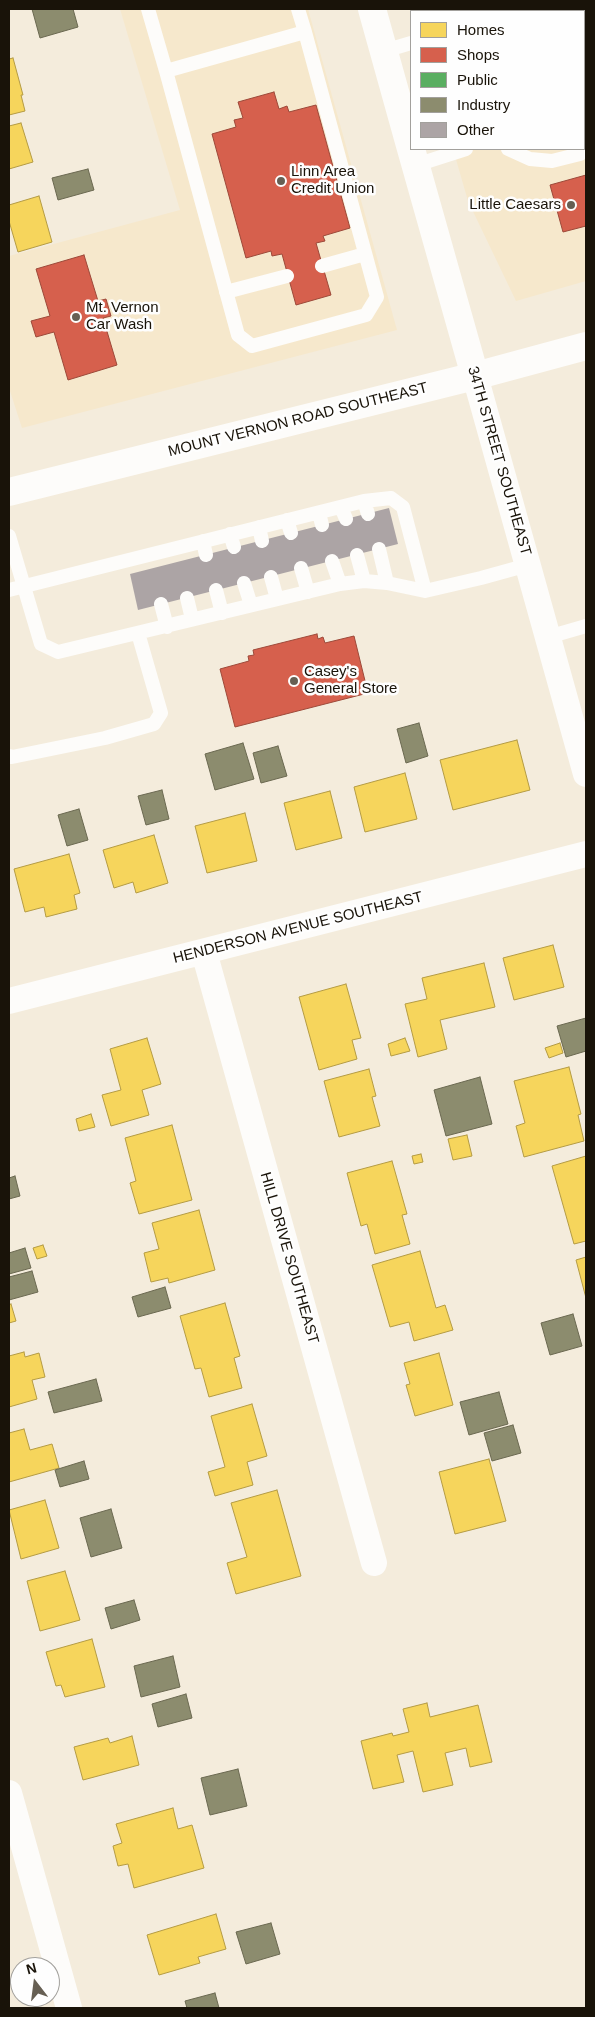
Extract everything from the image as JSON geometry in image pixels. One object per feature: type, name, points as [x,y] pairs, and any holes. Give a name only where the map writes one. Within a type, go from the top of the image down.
[{"type":"main road","name":"34TH STREET SOUTHEAST","points":[[372,9],[410,143]]},
{"type":"main road","name":"34TH STREET SOUTHEAST","points":[[413,154],[475,376]]},
{"type":"main road","name":"MOUNT VERNON ROAD SOUTHEAST","points":[[9,492],[475,376],[586,346]]},
{"type":"street","name":"34TH STREET SOUTHEAST","points":[[475,376],[586,774]]},
{"type":"street","name":"HENDERSON AVENUE SOUTHEAST","points":[[9,1001],[586,854]]},
{"type":"street","name":"HILL DRIVE SOUTHEAST","points":[[204,952],[374,1563]]},
{"type":"street","points":[[9,1793],[69,2008]]},
{"type":"lane","points":[[148,9],[238,335],[252,346],[366,315],[377,297],[298,9]]},
{"type":"lane","points":[[166,71],[305,32]]},
{"type":"lane","points":[[384,51],[410,43]]},
{"type":"lane","points":[[413,154],[455,150]]},
{"type":"lane","points":[[510,150],[530,160],[552,161],[580,154]]},
{"type":"lane","points":[[322,266],[365,254]]},
{"type":"lane","points":[[226,292],[288,276]]},
{"type":"lane","points":[[9,590],[175,556],[366,507],[391,498],[403,507],[425,591]]},
{"type":"lane","points":[[9,536],[41,644],[58,652],[340,584],[364,581],[387,583],[425,591],[481,578],[528,564]]},
{"type":"lane","points":[[379,549],[387,583]]},
{"type":"lane","points":[[357,555],[364,581]]},
{"type":"lane","points":[[332,561],[340,584]]},
{"type":"lane","points":[[301,568],[308,592]]},
{"type":"lane","points":[[271,577],[277,599]]},
{"type":"lane","points":[[244,583],[252,605]]},
{"type":"lane","points":[[216,590],[222,613]]},
{"type":"lane","points":[[187,598],[192,619]]},
{"type":"lane","points":[[161,604],[167,627]]},
{"type":"lane","points":[[548,637],[586,626]]},
{"type":"lane","points":[[9,756],[12,758],[105,738],[154,724],[161,713],[138,633]]},
{"type":"shaded area","points":[[120,9],[308,9],[397,330],[22,428],[9,388],[9,256],[180,210]]},
{"type":"shaded area","points":[[586,9],[586,281],[516,301],[468,201],[453,150],[585,150],[585,10],[414,10]]},
{"type":"building: Homes","points":[[13,58],[23,95],[21,95],[25,111],[9,115],[9,59]]},
{"type":"building: Homes","points":[[21,123],[33,162],[9,169],[9,126]]},
{"type":"building: Homes","points":[[39,196],[52,242],[18,252],[9,221],[9,205]]},
{"type":"building: Homes","points":[[517,740],[530,790],[453,810],[440,760]]},
{"type":"building: Homes","points":[[405,773],[417,819],[365,832],[354,787]]},
{"type":"building: Homes","points":[[330,791],[342,838],[296,850],[284,803]]},
{"type":"building: Homes","points":[[245,813],[257,861],[207,873],[195,826]]},
{"type":"building: Homes","points":[[154,835],[168,883],[136,893],[133,882],[114,888],[103,850]]},
{"type":"building: Homes","points":[[69,854],[80,893],[74,895],[77,909],[46,917],[44,907],[25,912],[14,869]]},
{"type":"building: Homes","points":[[553,945],[564,987],[514,1000],[503,958]]},
{"type":"building: Homes","points":[[484,963],[495,1007],[440,1020],[447,1049],[418,1057],[405,1004],[427,999],[422,978]]},
{"type":"building: Homes","points":[[346,984],[361,1038],[352,1040],[357,1059],[319,1070],[299,997]]},
{"type":"building: Homes","points":[[147,1038],[161,1084],[142,1090],[149,1115],[111,1126],[102,1095],[121,1090],[110,1049]]},
{"type":"building: Homes","points":[[405,1038],[410,1051],[391,1056],[388,1044]]},
{"type":"building: Homes","points":[[560,1043],[563,1053],[549,1058],[545,1048]]},
{"type":"building: Homes","points":[[569,1067],[581,1114],[578,1115],[584,1141],[524,1157],[516,1126],[525,1123],[514,1081]]},
{"type":"building: Homes","points":[[369,1069],[376,1096],[372,1097],[380,1126],[339,1137],[324,1081]]},
{"type":"building: Homes","points":[[91,1114],[95,1127],[79,1131],[76,1119]]},
{"type":"building: Homes","points":[[172,1125],[192,1200],[139,1214],[130,1183],[136,1181],[125,1138]]},
{"type":"building: Homes","points":[[467,1135],[472,1156],[453,1160],[448,1139]]},
{"type":"building: Homes","points":[[421,1154],[423,1162],[414,1164],[412,1156]]},
{"type":"building: Homes","points":[[586,1156],[586,1241],[574,1244],[552,1166]]},
{"type":"building: Homes","points":[[392,1161],[407,1214],[402,1215],[410,1244],[375,1254],[367,1224],[361,1226],[347,1173]]},
{"type":"building: Homes","points":[[199,1210],[215,1270],[169,1283],[168,1278],[151,1282],[144,1253],[159,1249],[152,1223]]},
{"type":"building: Homes","points":[[43,1245],[47,1256],[37,1259],[33,1248]]},
{"type":"building: Homes","points":[[420,1251],[436,1308],[445,1305],[453,1330],[414,1341],[409,1322],[390,1327],[372,1265]]},
{"type":"building: Homes","points":[[586,1257],[586,1298],[576,1260]]},
{"type":"building: Homes","points":[[225,1303],[240,1356],[234,1358],[242,1388],[209,1397],[201,1368],[195,1369],[180,1316]]},
{"type":"building: Homes","points":[[11,1304],[16,1321],[9,1323],[9,1305]]},
{"type":"building: Homes","points":[[24,1352],[25,1357],[39,1353],[45,1377],[32,1380],[37,1399],[9,1407],[9,1356]]},
{"type":"building: Homes","points":[[439,1353],[453,1405],[415,1416],[406,1385],[410,1384],[404,1363]]},
{"type":"building: Homes","points":[[252,1404],[267,1456],[247,1462],[253,1485],[215,1496],[208,1472],[225,1467],[211,1416]]},
{"type":"building: Homes","points":[[24,1429],[30,1450],[52,1444],[59,1468],[9,1482],[9,1433]]},
{"type":"building: Homes","points":[[489,1459],[506,1521],[455,1534],[439,1472]]},
{"type":"building: Homes","points":[[277,1490],[301,1576],[236,1594],[227,1563],[247,1557],[231,1503]]},
{"type":"building: Homes","points":[[45,1500],[59,1548],[21,1559],[9,1510]]},
{"type":"building: Homes","points":[[65,1571],[80,1620],[40,1631],[27,1581]]},
{"type":"building: Homes","points":[[92,1639],[105,1687],[65,1697],[61,1685],[56,1686],[46,1652]]},
{"type":"building: Homes","points":[[427,1703],[430,1717],[478,1705],[492,1762],[470,1767],[466,1748],[445,1753],[453,1785],[423,1792],[413,1751],[397,1755],[404,1782],[373,1789],[361,1741],[392,1733],[393,1736],[409,1732],[403,1709]]},
{"type":"building: Homes","points":[[132,1736],[139,1765],[83,1780],[74,1747],[108,1738],[110,1743]]},
{"type":"building: Homes","points":[[173,1808],[178,1829],[192,1825],[204,1868],[134,1888],[128,1864],[118,1866],[113,1846],[122,1843],[116,1824]]},
{"type":"building: Homes","points":[[216,1914],[226,1949],[198,1957],[200,1963],[159,1975],[147,1935]]},
{"type":"building: Shops","name":"Linn Area Credit Union","points":[[274,92],[279,109],[287,106],[289,112],[316,105],[350,228],[323,236],[325,241],[316,243],[331,295],[296,305],[282,254],[272,256],[271,251],[246,258],[212,134],[236,127],[234,120],[243,118],[238,102]]},
{"type":"building: Shops","name":"Little Caesars","points":[[586,175],[586,226],[563,232],[550,185]]},
{"type":"building: Shops","name":"Mt. Vernon Car Wash","points":[[84,255],[98,301],[106,299],[111,316],[103,318],[117,365],[68,380],[54,332],[36,337],[31,321],[50,316],[36,269]]},
{"type":"building: Shops","name":"Casey's General Store","points":[[317,634],[318,639],[323,637],[325,643],[354,636],[368,693],[235,727],[220,669],[249,661],[248,656],[254,655],[253,650]]},
{"type":"building: Public","points":[[586,9],[586,135],[585,10],[522,10]]},
{"type":"building: Industry","points":[[32,9],[73,9],[78,27],[40,38]]},
{"type":"building: Industry","points":[[88,169],[94,190],[58,200],[52,178]]},
{"type":"building: Industry","points":[[419,723],[428,756],[406,763],[397,729]]},
{"type":"building: Industry","points":[[243,743],[254,779],[215,790],[205,754]]},
{"type":"building: Industry","points":[[278,746],[287,776],[261,783],[253,753]]},
{"type":"building: Industry","points":[[162,790],[169,819],[146,825],[138,796]]},
{"type":"building: Industry","points":[[79,809],[88,840],[67,846],[58,815]]},
{"type":"building: Industry","points":[[586,1018],[586,1051],[566,1057],[557,1026]]},
{"type":"building: Industry","points":[[480,1077],[492,1124],[446,1136],[434,1090]]},
{"type":"building: Industry","points":[[15,1176],[20,1196],[9,1199],[9,1178]]},
{"type":"building: Industry","points":[[25,1248],[31,1268],[9,1274],[9,1253]]},
{"type":"building: Industry","points":[[32,1271],[38,1292],[9,1300],[9,1277]]},
{"type":"building: Industry","points":[[165,1287],[171,1308],[138,1317],[132,1297]]},
{"type":"building: Industry","points":[[573,1314],[582,1346],[550,1355],[541,1323]]},
{"type":"building: Industry","points":[[96,1379],[102,1401],[54,1413],[48,1392]]},
{"type":"building: Industry","points":[[499,1392],[508,1424],[469,1435],[460,1402]]},
{"type":"building: Industry","points":[[513,1425],[521,1453],[492,1461],[484,1433]]},
{"type":"building: Industry","points":[[84,1461],[89,1479],[60,1487],[55,1470]]},
{"type":"building: Industry","points":[[111,1509],[122,1548],[91,1557],[80,1518]]},
{"type":"building: Industry","points":[[134,1600],[140,1620],[111,1629],[105,1608]]},
{"type":"building: Industry","points":[[173,1656],[180,1687],[141,1697],[134,1666]]},
{"type":"building: Industry","points":[[186,1694],[192,1718],[158,1727],[152,1704]]},
{"type":"building: Industry","points":[[238,1769],[247,1806],[210,1815],[201,1778]]},
{"type":"building: Industry","points":[[271,1923],[280,1954],[246,1964],[236,1932]]},
{"type":"building: Industry","points":[[215,1993],[219,2008],[187,2008],[185,2001]]},
{"type":"building: Other","points":[[389,508],[398,544],[138,610],[130,574]]},
{"type":"place","name":"Linn Area Credit Union","points":[[281,181]]},
{"type":"place","name":"Little Caesars","points":[[571,205]]},
{"type":"place","name":"Mt. Vernon Car Wash","points":[[76,317]]},
{"type":"place","name":"Casey's General Store","points":[[294,681]]}]
